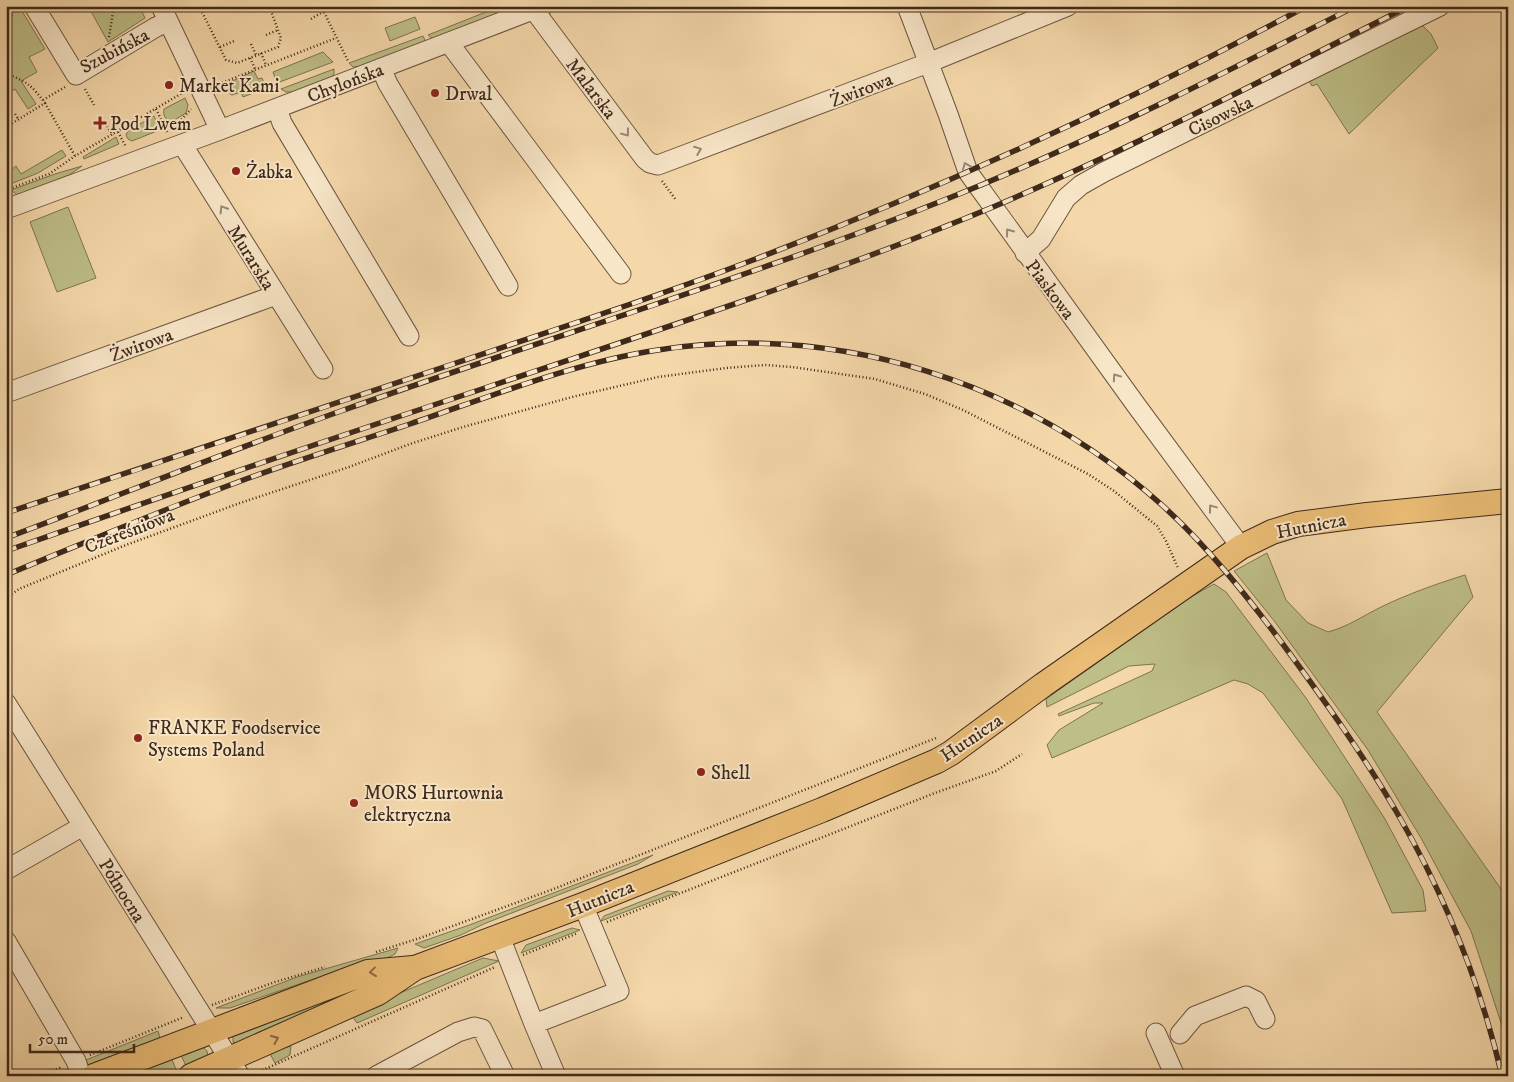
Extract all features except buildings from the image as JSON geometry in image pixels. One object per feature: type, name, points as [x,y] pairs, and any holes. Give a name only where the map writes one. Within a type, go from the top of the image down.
[{"type":"main road","name":"Hutnicza","points":[[191,1076],[235,1067],[378,993],[415,968],[583,905],[822,810],[937,761],[1242,547],[1272,532],[1298,524],[1508,501]]},
{"type":"main road","name":"Hutnicza","points":[[84,1071],[211,1030],[368,972],[415,968]]},
{"type":"street","name":"Szubińska","points":[[34,6],[76,75],[156,27],[164,14]]},
{"type":"street","name":"Piaskowa","points":[[907,6],[968,172],[1024,253],[1242,547]]},
{"type":"street","name":"Żwirowa","points":[[652,163],[662,164],[928,63],[1068,6]]},
{"type":"street","name":"Cisowska","points":[[1024,253],[1041,239],[1066,198],[1081,185],[1440,6]]},
{"type":"street","name":"Chylońska","points":[[6,209],[220,130],[538,8]]},
{"type":"street","name":"Malarska","points":[[538,8],[645,159],[652,163]]},
{"type":"street","points":[[164,14],[220,130]]},
{"type":"street","points":[[449,42],[621,274]]},
{"type":"street","points":[[381,68],[388,84],[508,286]]},
{"type":"street","points":[[277,108],[282,123],[409,336]]},
{"type":"street","name":"Murarska","points":[[182,144],[323,369]]},
{"type":"street","name":"Żwirowa","points":[[6,393],[276,295]]},
{"type":"street","name":"Północna","points":[[6,703],[235,1067]]},
{"type":"street","points":[[6,870],[83,826]]},
{"type":"street","points":[[534,1024],[618,991],[583,905]]},
{"type":"street","points":[[500,937],[556,1076]]},
{"type":"street","points":[[6,942],[84,1071]]},
{"type":"street","points":[[1180,1034],[1195,1016],[1246,996],[1256,1001],[1266,1019]]},
{"type":"street","points":[[376,1076],[458,1032],[474,1027],[482,1029],[505,1076]]},
{"type":"street","points":[[1156,1033],[1175,1076]]},
{"type":"path","points":[[6,24],[18,6]]},
{"type":"path","points":[[109,38],[114,6]]},
{"type":"path","points":[[200,6],[226,60],[237,63],[278,47],[281,38],[269,6]]},
{"type":"path","points":[[304,10],[309,6]]},
{"type":"path","points":[[321,6],[348,61]]},
{"type":"path","points":[[311,19],[332,6]]},
{"type":"path","points":[[266,35],[278,30]]},
{"type":"path","points":[[219,84],[336,38]]},
{"type":"path","points":[[220,47],[234,41]]},
{"type":"path","points":[[251,44],[256,55]]},
{"type":"path","points":[[261,53],[266,65]]},
{"type":"path","points":[[250,58],[255,69]]},
{"type":"path","points":[[6,74],[19,78],[34,87],[75,156]]},
{"type":"path","points":[[49,174],[75,156],[185,92]]},
{"type":"path","points":[[156,109],[167,132],[172,130],[191,110],[193,102]]},
{"type":"path","points":[[6,127],[45,103]]},
{"type":"path","points":[[15,114],[18,120]]},
{"type":"path","points":[[107,126],[113,135]]},
{"type":"path","points":[[118,132],[126,147]]},
{"type":"path","points":[[118,150],[132,145]]},
{"type":"path","points":[[6,190],[66,169]]},
{"type":"path","name":"Czereśniowa","points":[[6,598],[19,590],[126,544],[265,494],[462,427],[610,387],[658,377],[765,365],[875,379],[925,394],[963,410],[1088,474],[1157,526],[1176,562],[1184,587]]},
{"type":"path","points":[[369,954],[420,938],[551,890],[937,738]]},
{"type":"path","points":[[250,1076],[510,960],[935,793],[996,771],[1022,754]]},
{"type":"path","points":[[211,1006],[275,982],[331,965]]},
{"type":"path","points":[[40,1076],[84,1071],[181,1018]]},
{"type":"green space","points":[[19,6],[45,49],[29,57],[37,72],[21,81],[36,104],[28,109],[15,89],[6,94],[6,7]]},
{"type":"green space","points":[[88,6],[139,6],[145,18],[108,42]]},
{"type":"green space","points":[[501,6],[518,6],[433,39],[428,35]]},
{"type":"green space","points":[[415,17],[420,29],[390,41],[385,28]]},
{"type":"green space","points":[[1415,26],[1423,26],[1431,34],[1438,48],[1349,134],[1317,84],[1312,86],[1308,79]]},
{"type":"green space","points":[[423,36],[424,42],[361,66],[353,67],[349,63]]},
{"type":"green space","points":[[323,52],[333,62],[277,83],[273,72]]},
{"type":"green space","points":[[334,69],[334,74],[331,77],[292,92],[286,92],[281,89]]},
{"type":"green space","points":[[254,71],[258,79],[262,78],[266,88],[243,97],[241,92],[230,94],[226,84]]},
{"type":"green space","points":[[185,98],[188,105],[186,113],[171,122],[167,120],[164,115],[164,109]]},
{"type":"green space","points":[[154,116],[157,123],[157,131],[132,141],[128,139],[126,135],[128,131]]},
{"type":"green space","points":[[116,137],[119,144],[84,159],[83,157]]},
{"type":"green space","points":[[62,150],[66,156],[38,173],[8,185],[6,174],[16,166],[21,174]]},
{"type":"green space","points":[[82,166],[69,175],[17,195],[11,190],[55,174]]},
{"type":"green space","points":[[68,207],[96,278],[57,292],[30,222]]},
{"type":"green space","points":[[1267,553],[1286,600],[1308,623],[1328,632],[1401,598],[1465,575],[1473,597],[1377,712],[1508,899],[1508,1048],[1471,931],[1421,838],[1368,750],[1275,622],[1234,571]]},
{"type":"green space","points":[[1214,584],[1226,592],[1306,698],[1385,819],[1423,890],[1426,911],[1392,913],[1342,799],[1263,693],[1248,684],[1234,680],[1052,758],[1047,745],[1059,730],[1103,703],[1094,703],[1059,716],[1058,714],[1152,671],[1155,664],[1129,666],[1047,707],[1046,699],[1189,598]]},
{"type":"green space","points":[[653,855],[638,864],[486,923],[461,935],[424,948],[415,944],[472,924]]},
{"type":"green space","points":[[668,891],[678,892],[601,921],[604,916]]},
{"type":"green space","points":[[572,928],[580,930],[521,953],[526,945]]},
{"type":"green space","points":[[398,948],[395,954],[387,958],[308,981],[230,1008],[216,1008],[297,977]]},
{"type":"green space","points":[[483,958],[499,961],[357,1023],[353,1017],[374,1004]]},
{"type":"green space","points":[[403,970],[237,1044],[233,1042],[233,1034]]},
{"type":"green space","points":[[158,1031],[160,1038],[88,1065],[86,1060]]},
{"type":"green space","points":[[202,1046],[207,1051],[208,1057],[187,1068],[180,1053]]},
{"type":"green space","points":[[291,1046],[290,1055],[275,1063],[269,1052]]},
{"type":"green space","points":[[171,1057],[177,1072],[167,1076],[123,1076]]},
{"type":"railway","points":[[6,513],[636,303],[817,235],[1030,144],[1169,77],[1307,6]]},
{"type":"railway","points":[[6,538],[341,411],[742,275],[902,217],[1076,144],[1356,6]]},
{"type":"railway","points":[[6,551],[301,449],[738,303],[930,233],[1098,160],[1254,85],[1409,6]]},
{"type":"railway","points":[[6,575],[259,474],[533,381],[627,356],[658,350],[726,344],[794,345],[861,355],[927,371],[991,395],[1052,426],[1110,463],[1180,522],[1240,589],[1282,643],[1344,729],[1387,795],[1417,848],[1447,911],[1473,976],[1502,1076]]},
{"type":"place","name":"Market Kami","points":[[169,85]]},
{"type":"place","name":"Drwal","points":[[435,93]]},
{"type":"place","name":"Pod Lwem","points":[[100,123]]},
{"type":"place","name":"Żabka","points":[[236,171]]},
{"type":"place","name":"FRANKE Foodservice Systems Poland","points":[[138,738]]},
{"type":"place","name":"Shell","points":[[701,772]]},
{"type":"place","name":"MORS Hurtownia elektryczna","points":[[354,803]]}]
